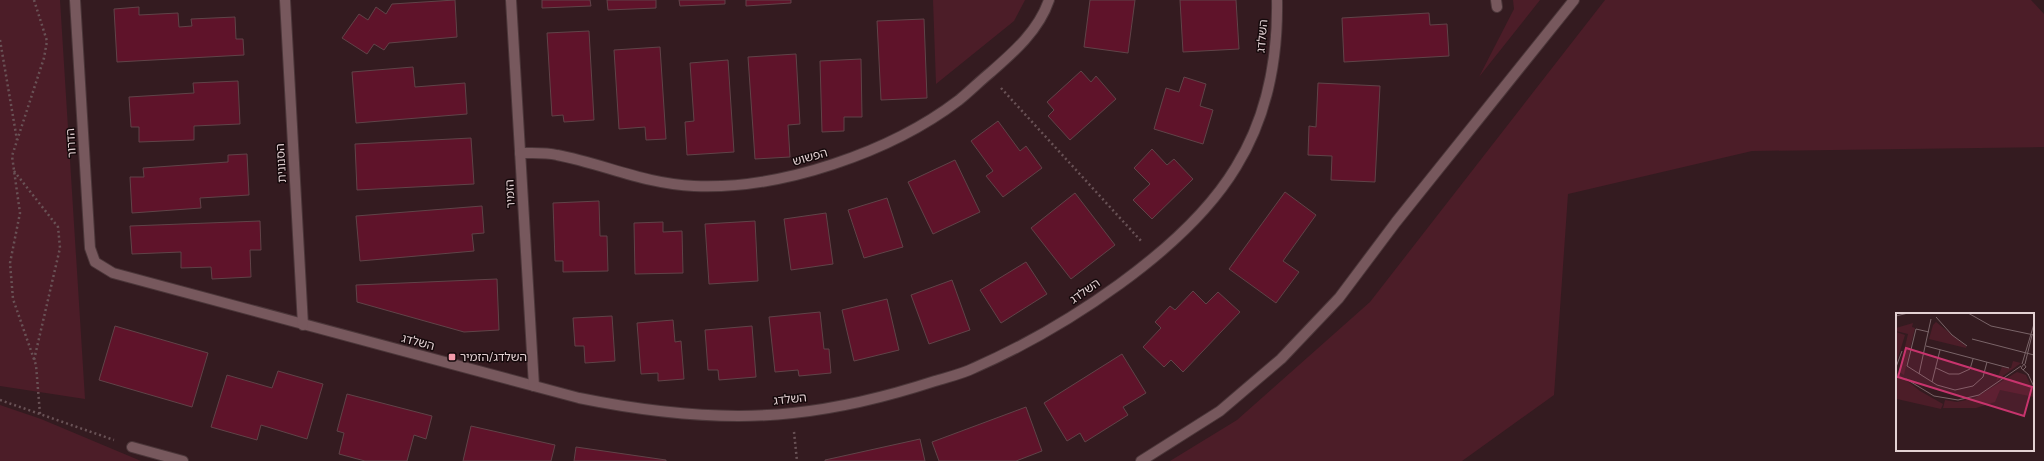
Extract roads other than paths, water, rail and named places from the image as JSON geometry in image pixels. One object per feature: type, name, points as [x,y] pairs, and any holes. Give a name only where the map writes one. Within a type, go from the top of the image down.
[{"type":"street","name":"הדרור","points":[[74,0],[90,248],[95,262],[113,273]]},
{"type":"street","name":"הסנונית","points":[[285,0],[303,325]]},
{"type":"street","name":"הזמיר","points":[[511,0],[534,386]]},
{"type":"street","name":"הפשוש","points":[[520,153],[556,155],[648,181],[694,186],[747,185],[796,175],[854,158],[902,136],[959,100],[1016,50],[1040,20],[1049,0]]},
{"type":"street","name":"השלדג","points":[[113,273],[534,386],[620,406],[666,412],[736,416],[792,413],[849,404],[910,389],[973,369],[1030,341],[1080,310],[1155,256],[1208,207],[1236,166],[1258,123],[1270,80],[1277,28],[1277,0]]},
{"type":"street","points":[[1141,461],[1220,411],[1281,360],[1339,298],[1396,222],[1574,0]]},
{"type":"street","points":[[132,447],[183,461]]},
{"type":"place","name":"השלדג/הזמיר","points":[[452,357]]}]
